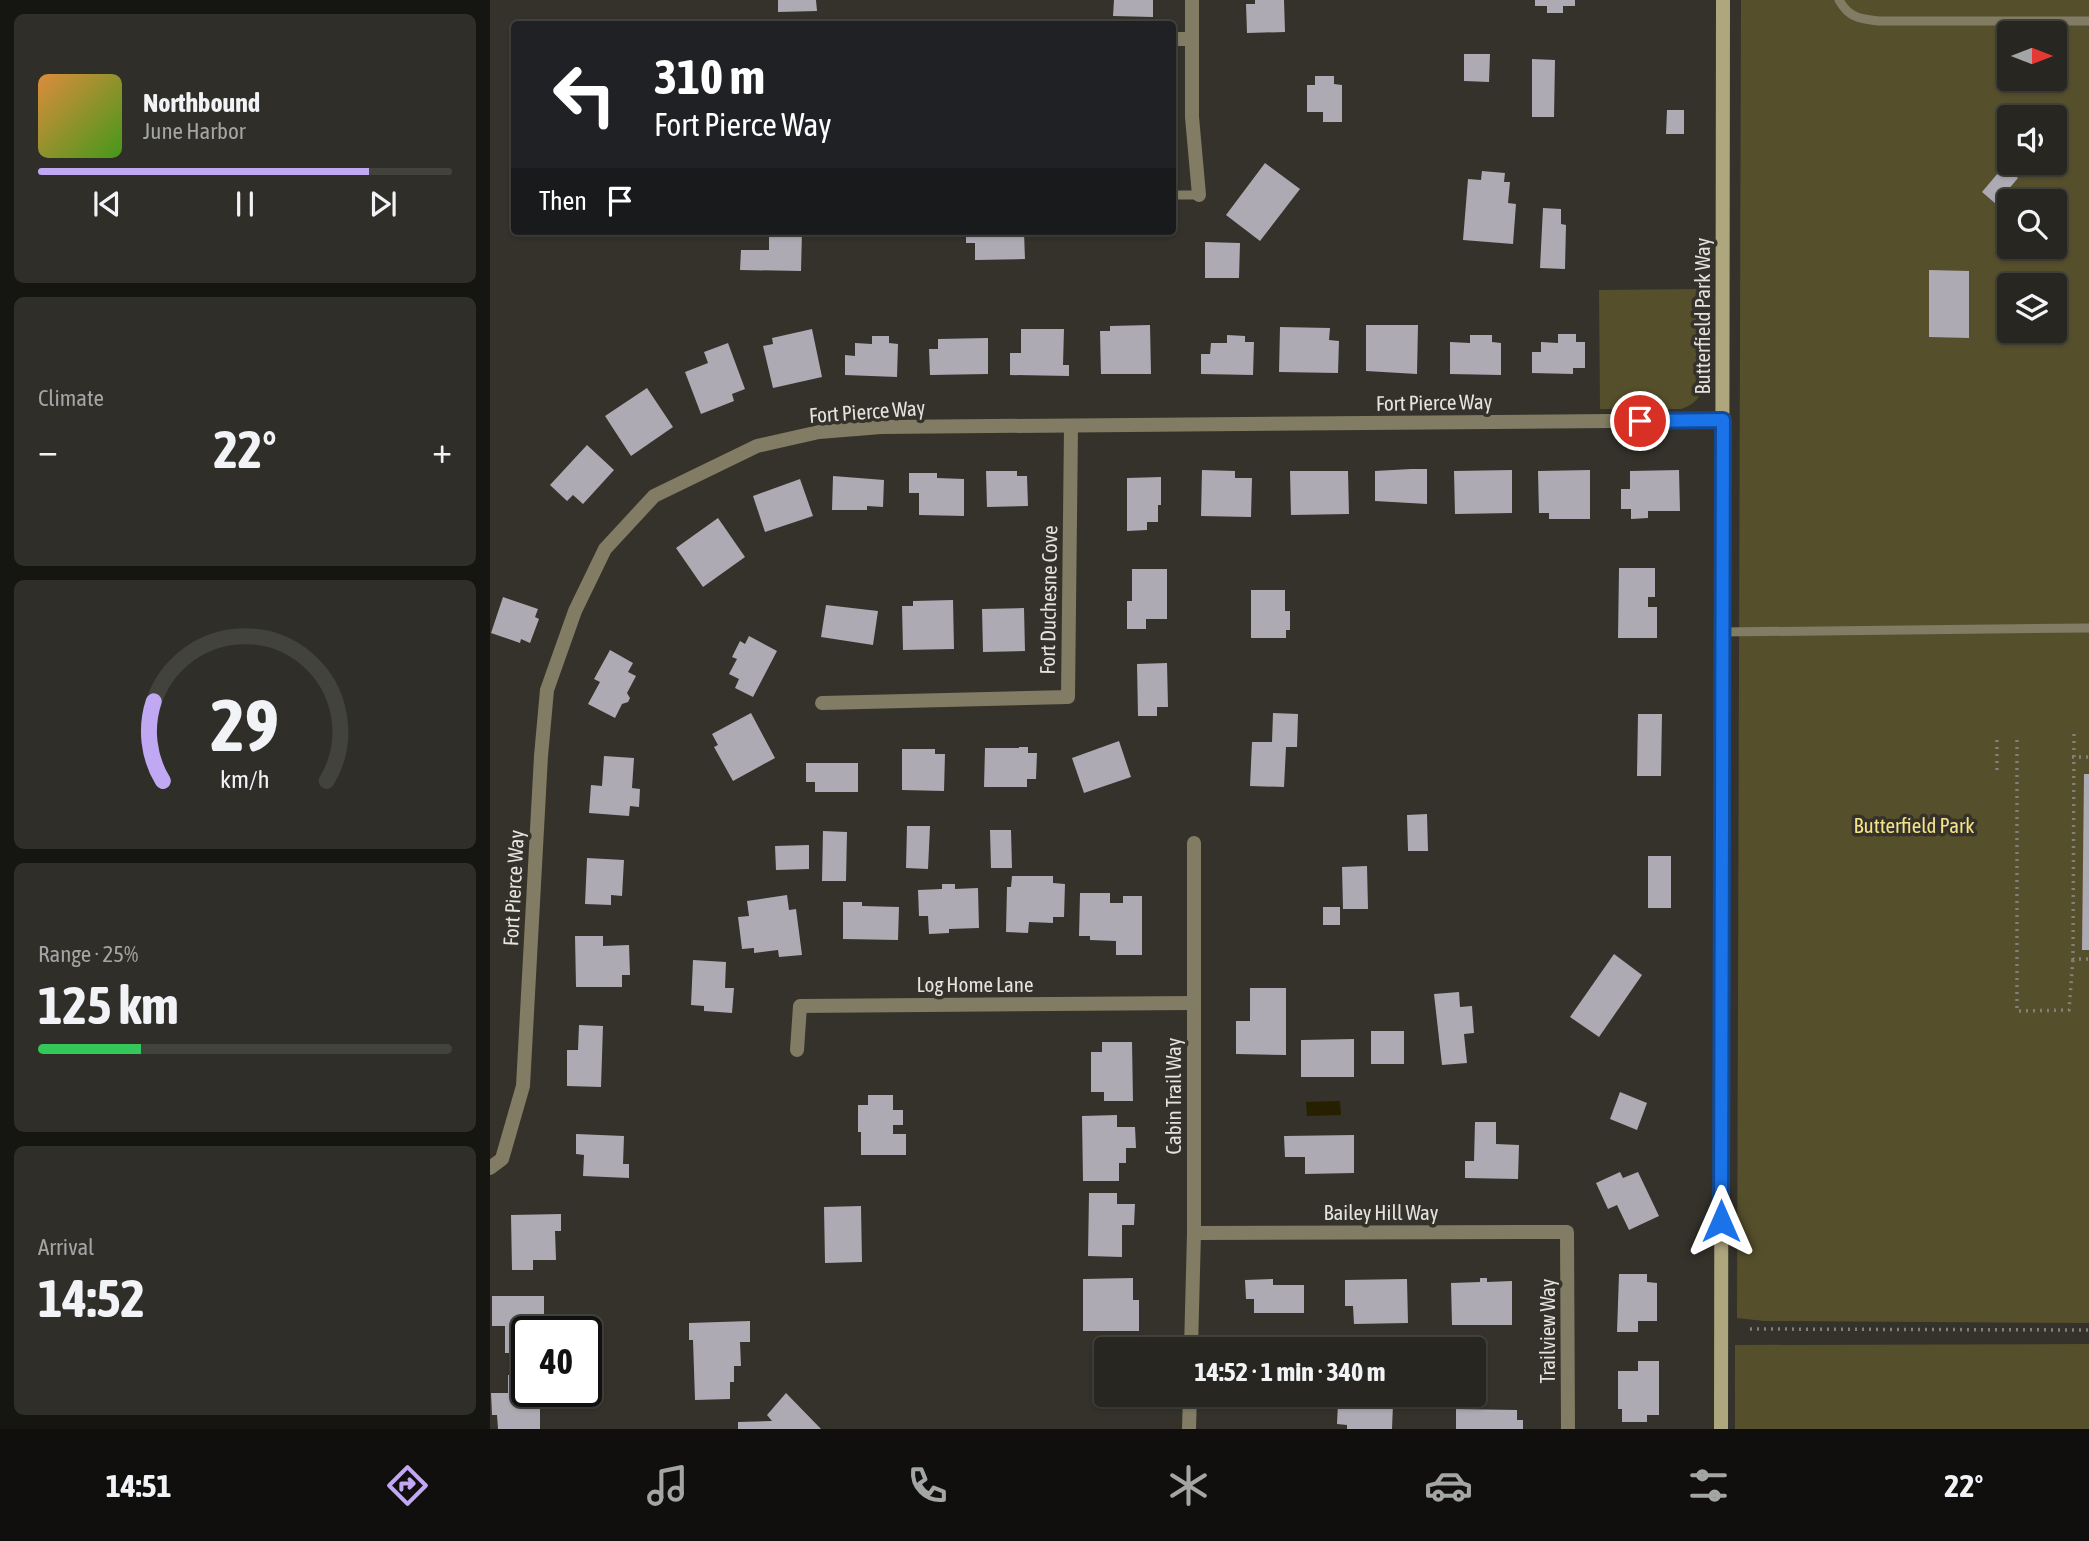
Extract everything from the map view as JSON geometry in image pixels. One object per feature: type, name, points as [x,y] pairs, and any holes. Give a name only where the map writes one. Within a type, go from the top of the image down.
[{"type":"street","points":[[1192,0],[1192,117],[1199,195]]},
{"type":"street","name":"Butterfield Park Way","points":[[1721,1429],[1723,0]]},
{"type":"street","points":[[1176,39],[1192,39]]},
{"type":"street","name":"Fort Pierce Way","points":[[490,1168],[502,1159],[523,1086],[547,690],[575,611],[605,549],[654,496],[757,446],[819,432],[881,427],[1723,420]]},
{"type":"street","name":"Fort Duchesne Cove","points":[[822,703],[1068,697],[1071,427]]},
{"type":"street","name":"Cabin Trail Way","points":[[1191,1337],[1194,1233],[1194,843]]},
{"type":"street","name":"Log Home Lane","points":[[797,1050],[800,1006],[1194,1003]]},
{"type":"street","name":"Bailey Hill Way","points":[[1194,1233],[1567,1233]]},
{"type":"street","name":"Trailview Way","points":[[1567,1233],[1569,1429]]},
{"type":"street","points":[[1189,1429],[1190,1407]]},
{"type":"lane","points":[[1839,0],[1845,10],[1861,19],[1879,21],[2089,21]]},
{"type":"lane","points":[[1176,195],[1199,195]]},
{"type":"lane","points":[[1723,632],[2089,628]]},
{"type":"path","points":[[2017,740],[2017,1011],[2069,1010],[2073,959],[2074,734]]},
{"type":"path","points":[[1997,740],[1997,770]]},
{"type":"path","points":[[2072,757],[2089,757]]},
{"type":"path","points":[[2073,959],[2089,959]]},
{"type":"path","points":[[1750,1329],[2089,1330]]},
{"type":"green space","name":"Butterfield Park","points":[[1741,0],[2089,0],[2089,1323],[1764,1321],[1737,1318]]},
{"type":"green space","points":[[1705,289],[1705,384],[1696,400],[1681,409],[1600,409],[1599,290]]},
{"type":"green space","points":[[2089,1344],[2089,1429],[1735,1429],[1735,1345]]},
{"type":"shaded area","points":[[1340,1101],[1341,1115],[1307,1116],[1306,1102]]},
{"type":"building","points":[[778,0],[816,0],[817,11],[778,12]]},
{"type":"building","points":[[1114,0],[1153,0],[1153,17],[1113,16]]},
{"type":"building","points":[[1255,0],[1284,0],[1285,32],[1247,33],[1246,4],[1255,4]]},
{"type":"building","points":[[1535,0],[1575,0],[1575,6],[1563,6],[1563,13],[1547,13],[1547,6],[1535,6]]},
{"type":"building","points":[[1464,54],[1490,54],[1489,82],[1464,81]]},
{"type":"building","points":[[1532,59],[1555,60],[1554,117],[1532,117]]},
{"type":"building","points":[[1315,76],[1334,76],[1334,84],[1342,85],[1342,122],[1323,122],[1323,112],[1307,112],[1307,85],[1315,85]]},
{"type":"building","points":[[1667,110],[1684,110],[1684,134],[1666,134]]},
{"type":"building","points":[[1265,163],[1300,189],[1260,241],[1226,215]]},
{"type":"building","points":[[1482,171],[1505,173],[1504,182],[1510,182],[1508,203],[1516,204],[1513,244],[1463,240],[1468,179],[1481,180]]},
{"type":"building","points":[[1997,174],[2014,175],[2018,178],[2009,189],[1997,189],[1996,204],[1982,192]]},
{"type":"building","points":[[1543,208],[1561,209],[1561,224],[1566,225],[1565,269],[1540,268]]},
{"type":"building","points":[[769,235],[802,235],[801,271],[740,270],[741,250],[769,250]]},
{"type":"building","points":[[966,235],[1024,235],[1025,259],[975,260],[975,243],[966,243]]},
{"type":"building","points":[[1205,242],[1240,243],[1239,278],[1205,278]]},
{"type":"building","points":[[1929,270],[1969,271],[1969,338],[1929,337]]},
{"type":"building","points":[[1150,325],[1151,374],[1101,374],[1100,331],[1110,331],[1110,326]]},
{"type":"building","points":[[1366,325],[1418,325],[1417,374],[1366,371]]},
{"type":"building","points":[[1280,327],[1330,328],[1329,340],[1339,341],[1338,373],[1279,372]]},
{"type":"building","points":[[812,329],[822,377],[773,388],[763,346],[773,344],[772,338]]},
{"type":"building","points":[[1021,329],[1064,329],[1063,365],[1069,365],[1069,376],[1010,375],[1010,353],[1021,353]]},
{"type":"building","points":[[1558,334],[1576,334],[1576,342],[1585,342],[1585,368],[1573,368],[1573,374],[1532,373],[1532,352],[1541,352],[1541,342],[1558,343]]},
{"type":"building","points":[[1227,335],[1245,336],[1245,342],[1254,342],[1253,375],[1201,374],[1201,354],[1210,354],[1211,343],[1227,343]]},
{"type":"building","points":[[1470,335],[1492,335],[1492,342],[1501,343],[1501,375],[1450,374],[1450,342],[1470,343]]},
{"type":"building","points":[[872,336],[889,336],[889,343],[898,344],[897,377],[845,375],[845,355],[855,356],[855,343],[872,344]]},
{"type":"building","points":[[988,338],[988,374],[930,375],[929,349],[938,349],[938,339]]},
{"type":"building","points":[[728,343],[745,389],[732,394],[734,401],[701,414],[685,372],[708,363],[704,352]]},
{"type":"building","points":[[647,388],[673,427],[631,456],[605,416]]},
{"type":"building","points":[[587,445],[614,470],[583,504],[573,495],[567,501],[550,485]]},
{"type":"building","points":[[1427,469],[1427,504],[1375,501],[1375,471]]},
{"type":"building","points":[[1202,470],[1235,471],[1235,478],[1252,478],[1251,517],[1201,516]]},
{"type":"building","points":[[1512,470],[1512,513],[1455,514],[1454,471]]},
{"type":"building","points":[[1590,470],[1590,519],[1549,519],[1549,513],[1539,513],[1538,471]]},
{"type":"building","points":[[1679,470],[1680,511],[1648,511],[1648,518],[1631,519],[1631,509],[1621,509],[1621,489],[1630,489],[1630,471]]},
{"type":"building","points":[[986,471],[1017,471],[1017,476],[1027,476],[1028,506],[987,507]]},
{"type":"building","points":[[1290,471],[1348,471],[1349,514],[1291,515]]},
{"type":"building","points":[[909,473],[937,473],[937,478],[964,479],[964,516],[919,515],[919,493],[909,493]]},
{"type":"building","points":[[833,476],[884,480],[883,507],[832,510]]},
{"type":"building","points":[[1161,477],[1158,522],[1147,522],[1147,530],[1127,531],[1127,478]]},
{"type":"building","points":[[800,479],[813,516],[765,532],[753,496]]},
{"type":"building","points":[[718,518],[745,557],[703,587],[676,548]]},
{"type":"building","points":[[1619,568],[1655,568],[1655,597],[1648,597],[1648,607],[1657,607],[1657,638],[1618,638]]},
{"type":"building","points":[[1132,569],[1167,569],[1167,619],[1146,619],[1146,629],[1127,629],[1127,601],[1132,601]]},
{"type":"building","points":[[1251,590],[1285,590],[1285,611],[1290,611],[1290,630],[1286,630],[1286,638],[1251,638]]},
{"type":"building","points":[[503,597],[538,609],[535,617],[539,619],[530,643],[521,639],[520,643],[491,633]]},
{"type":"building","points":[[953,600],[954,649],[903,650],[902,606],[913,606],[913,601]]},
{"type":"building","points":[[826,605],[878,611],[873,645],[821,637]]},
{"type":"building","points":[[1024,608],[1025,651],[983,652],[982,609]]},
{"type":"building","points":[[749,636],[777,651],[753,697],[735,688],[739,679],[729,674],[737,659],[732,657],[740,641],[745,644]]},
{"type":"building","points":[[610,650],[633,663],[628,672],[636,676],[627,693],[630,698],[628,702],[622,704],[615,718],[588,704],[600,682],[594,679]]},
{"type":"building","points":[[1167,663],[1168,707],[1157,707],[1157,716],[1138,716],[1137,664]]},
{"type":"building","points":[[751,713],[775,758],[733,781],[714,747],[718,745],[712,734]]},
{"type":"building","points":[[1273,713],[1298,714],[1297,747],[1286,747],[1284,787],[1250,786],[1252,742],[1272,742]]},
{"type":"building","points":[[1638,714],[1662,714],[1661,776],[1637,776]]},
{"type":"building","points":[[1119,741],[1131,777],[1084,793],[1072,758]]},
{"type":"building","points":[[1028,747],[1028,753],[1037,753],[1036,779],[1027,779],[1027,787],[984,787],[985,748]]},
{"type":"building","points":[[902,749],[935,749],[935,754],[945,754],[944,791],[902,790]]},
{"type":"building","points":[[604,756],[634,758],[632,788],[640,789],[639,807],[630,806],[629,816],[589,813],[591,785],[602,786]]},
{"type":"building","points":[[806,763],[858,763],[858,792],[815,792],[815,782],[806,782]]},
{"type":"building","points":[[2084,774],[2089,774],[2089,950],[2082,950]]},
{"type":"building","points":[[1427,814],[1428,851],[1408,851],[1407,815]]},
{"type":"building","points":[[907,826],[930,826],[928,869],[906,868]]},
{"type":"building","points":[[990,830],[1011,830],[1012,868],[991,868]]},
{"type":"building","points":[[823,831],[847,832],[846,881],[822,881]]},
{"type":"building","points":[[809,845],[809,869],[776,870],[775,846]]},
{"type":"building","points":[[1648,856],[1671,856],[1671,908],[1648,908]]},
{"type":"building","points":[[587,858],[624,860],[622,896],[611,895],[611,905],[585,904]]},
{"type":"building","points":[[1367,866],[1368,909],[1343,909],[1342,867]]},
{"type":"building","points":[[1012,876],[1053,876],[1053,883],[1065,884],[1064,917],[1053,917],[1053,923],[1029,922],[1028,933],[1006,932],[1007,887],[1011,887]]},
{"type":"building","points":[[942,884],[955,884],[955,889],[978,888],[979,928],[949,929],[949,933],[929,934],[928,916],[919,916],[918,890],[942,889]]},
{"type":"building","points":[[1080,893],[1110,893],[1110,903],[1123,903],[1123,896],[1142,896],[1142,955],[1116,955],[1116,941],[1090,940],[1090,936],[1079,936]]},
{"type":"building","points":[[787,895],[789,910],[796,909],[802,955],[779,957],[778,950],[754,953],[754,948],[742,949],[738,917],[749,916],[747,901]]},
{"type":"building","points":[[843,902],[862,902],[862,906],[899,907],[898,940],[843,939]]},
{"type":"building","points":[[1323,907],[1340,907],[1340,925],[1323,925]]},
{"type":"building","points":[[575,936],[603,936],[603,946],[629,945],[630,975],[622,975],[622,987],[576,987]]},
{"type":"building","points":[[1614,954],[1642,975],[1599,1037],[1570,1017]]},
{"type":"building","points":[[693,960],[726,962],[725,988],[734,988],[732,1013],[704,1011],[704,1006],[691,1005]]},
{"type":"building","points":[[1250,988],[1286,988],[1286,1055],[1236,1054],[1236,1021],[1250,1021]]},
{"type":"building","points":[[1459,992],[1460,1007],[1472,1006],[1474,1033],[1464,1034],[1467,1063],[1442,1065],[1434,994]]},
{"type":"building","points":[[579,1025],[603,1026],[601,1087],[567,1086],[567,1050],[578,1050]]},
{"type":"building","points":[[1371,1031],[1404,1031],[1404,1064],[1371,1064]]},
{"type":"building","points":[[1354,1039],[1354,1077],[1301,1077],[1301,1040]]},
{"type":"building","points":[[1102,1042],[1132,1042],[1133,1101],[1104,1101],[1104,1092],[1091,1092],[1091,1052],[1102,1052]]},
{"type":"building","points":[[1620,1092],[1647,1103],[1637,1130],[1610,1119]]},
{"type":"building","points":[[868,1095],[893,1095],[893,1110],[903,1110],[903,1125],[893,1125],[893,1134],[906,1134],[906,1155],[861,1155],[858,1105],[868,1105]]},
{"type":"building","points":[[1117,1115],[1117,1127],[1135,1127],[1136,1148],[1126,1148],[1126,1163],[1119,1163],[1119,1181],[1083,1181],[1082,1116]]},
{"type":"building","points":[[1475,1122],[1496,1122],[1496,1144],[1519,1145],[1518,1179],[1465,1178],[1465,1161],[1474,1161]]},
{"type":"building","points":[[576,1134],[624,1136],[623,1164],[629,1164],[629,1178],[583,1176],[584,1155],[576,1154]]},
{"type":"building","points":[[1354,1135],[1354,1173],[1305,1174],[1305,1157],[1285,1157],[1284,1136]]},
{"type":"building","points":[[1620,1172],[1623,1178],[1638,1172],[1659,1216],[1629,1230],[1617,1205],[1608,1209],[1596,1183]]},
{"type":"building","points":[[1089,1193],[1117,1193],[1117,1204],[1135,1204],[1134,1225],[1122,1225],[1122,1257],[1088,1256]]},
{"type":"building","points":[[861,1206],[862,1262],[825,1263],[824,1207]]},
{"type":"building","points":[[561,1214],[561,1231],[555,1231],[556,1260],[533,1260],[533,1270],[512,1270],[511,1215]]},
{"type":"building","points":[[1619,1274],[1647,1274],[1647,1282],[1657,1283],[1657,1321],[1638,1321],[1638,1332],[1617,1332]]},
{"type":"building","points":[[1133,1278],[1133,1300],[1139,1300],[1139,1331],[1083,1331],[1083,1279]]},
{"type":"building","points":[[1480,1278],[1487,1278],[1487,1282],[1512,1281],[1512,1325],[1452,1325],[1451,1283],[1480,1282]]},
{"type":"building","points":[[1273,1279],[1273,1285],[1304,1285],[1304,1313],[1254,1313],[1254,1299],[1246,1299],[1245,1280]]},
{"type":"building","points":[[1407,1279],[1408,1323],[1354,1324],[1353,1306],[1345,1306],[1345,1280]]},
{"type":"building","points":[[492,1296],[544,1296],[544,1316],[511,1316],[511,1353],[505,1353],[505,1326],[492,1326]]},
{"type":"building","points":[[750,1321],[750,1342],[740,1342],[741,1366],[734,1366],[730,1399],[695,1400],[693,1340],[689,1340],[689,1323]]},
{"type":"building","points":[[1638,1361],[1659,1361],[1659,1415],[1647,1415],[1647,1422],[1622,1422],[1622,1409],[1618,1409],[1618,1371],[1638,1371]]},
{"type":"building","points":[[508,1375],[511,1375],[511,1407],[540,1407],[540,1429],[498,1429],[497,1415],[492,1415],[491,1393],[508,1393]]},
{"type":"building","points":[[786,1393],[821,1429],[738,1429],[738,1422],[772,1421],[767,1415]]},
{"type":"building","points":[[1338,1407],[1393,1407],[1392,1429],[1347,1429],[1347,1425],[1337,1424]]},
{"type":"building","points":[[1456,1409],[1517,1410],[1517,1420],[1523,1420],[1523,1429],[1456,1429]]},
{"type":"route","points":[[1640,421],[1723,420],[1721,1221]]}]
